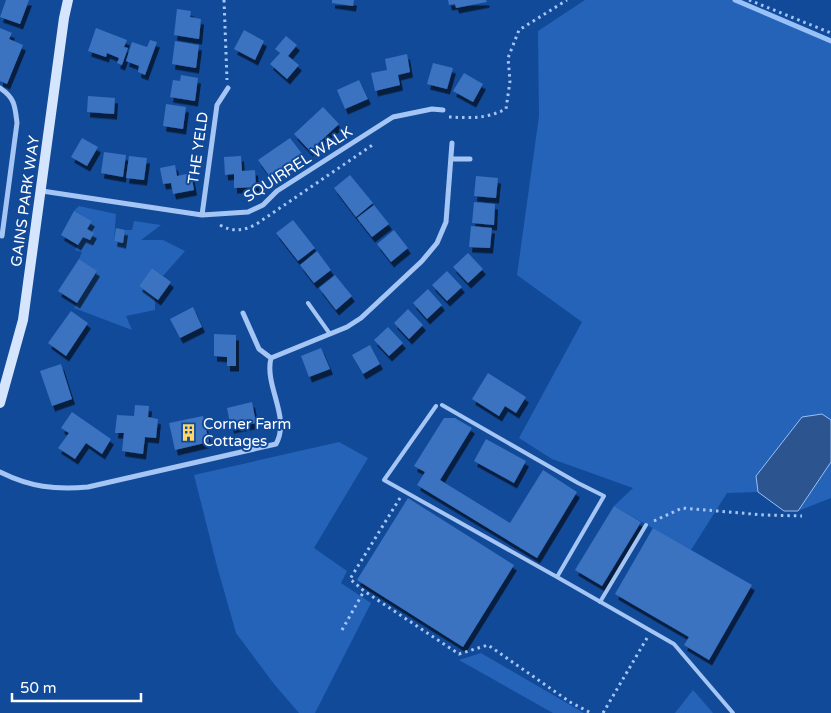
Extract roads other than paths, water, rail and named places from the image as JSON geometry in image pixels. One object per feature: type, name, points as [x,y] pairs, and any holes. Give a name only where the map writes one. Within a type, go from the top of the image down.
[{"type":"street","name":"GAINS PARK WAY","points":[[0,403],[23,320],[68,0]]},
{"type":"street","points":[[0,88],[12,97],[17,123],[2,236]]},
{"type":"street","name":"THE YELD","points":[[202,215],[217,106],[228,88]]},
{"type":"street","name":"SQUIRREL WALK","points":[[42,191],[202,215],[248,212],[263,205],[277,192],[393,117],[432,109],[443,110]]},
{"type":"street","points":[[271,358],[347,327],[361,318],[422,261],[437,243],[446,222],[452,143]]},
{"type":"street","points":[[451,159],[470,159]]},
{"type":"street","points":[[0,205],[7,206]]},
{"type":"street","points":[[243,313],[259,348],[271,358]]},
{"type":"street","points":[[0,472],[38,486],[65,489],[98,485],[276,444],[281,426],[270,377],[269,366],[271,358]]},
{"type":"lane","points":[[308,303],[330,334]]},
{"type":"lane","points":[[442,405],[604,496],[557,577]]},
{"type":"lane","points":[[436,406],[384,480],[674,644],[732,713]]},
{"type":"lane","points":[[600,602],[646,525]]},
{"type":"waterway","points":[[735,0],[831,41]]},
{"type":"place","name":"Corner Farm Cottages","points":[[189,433]]}]
